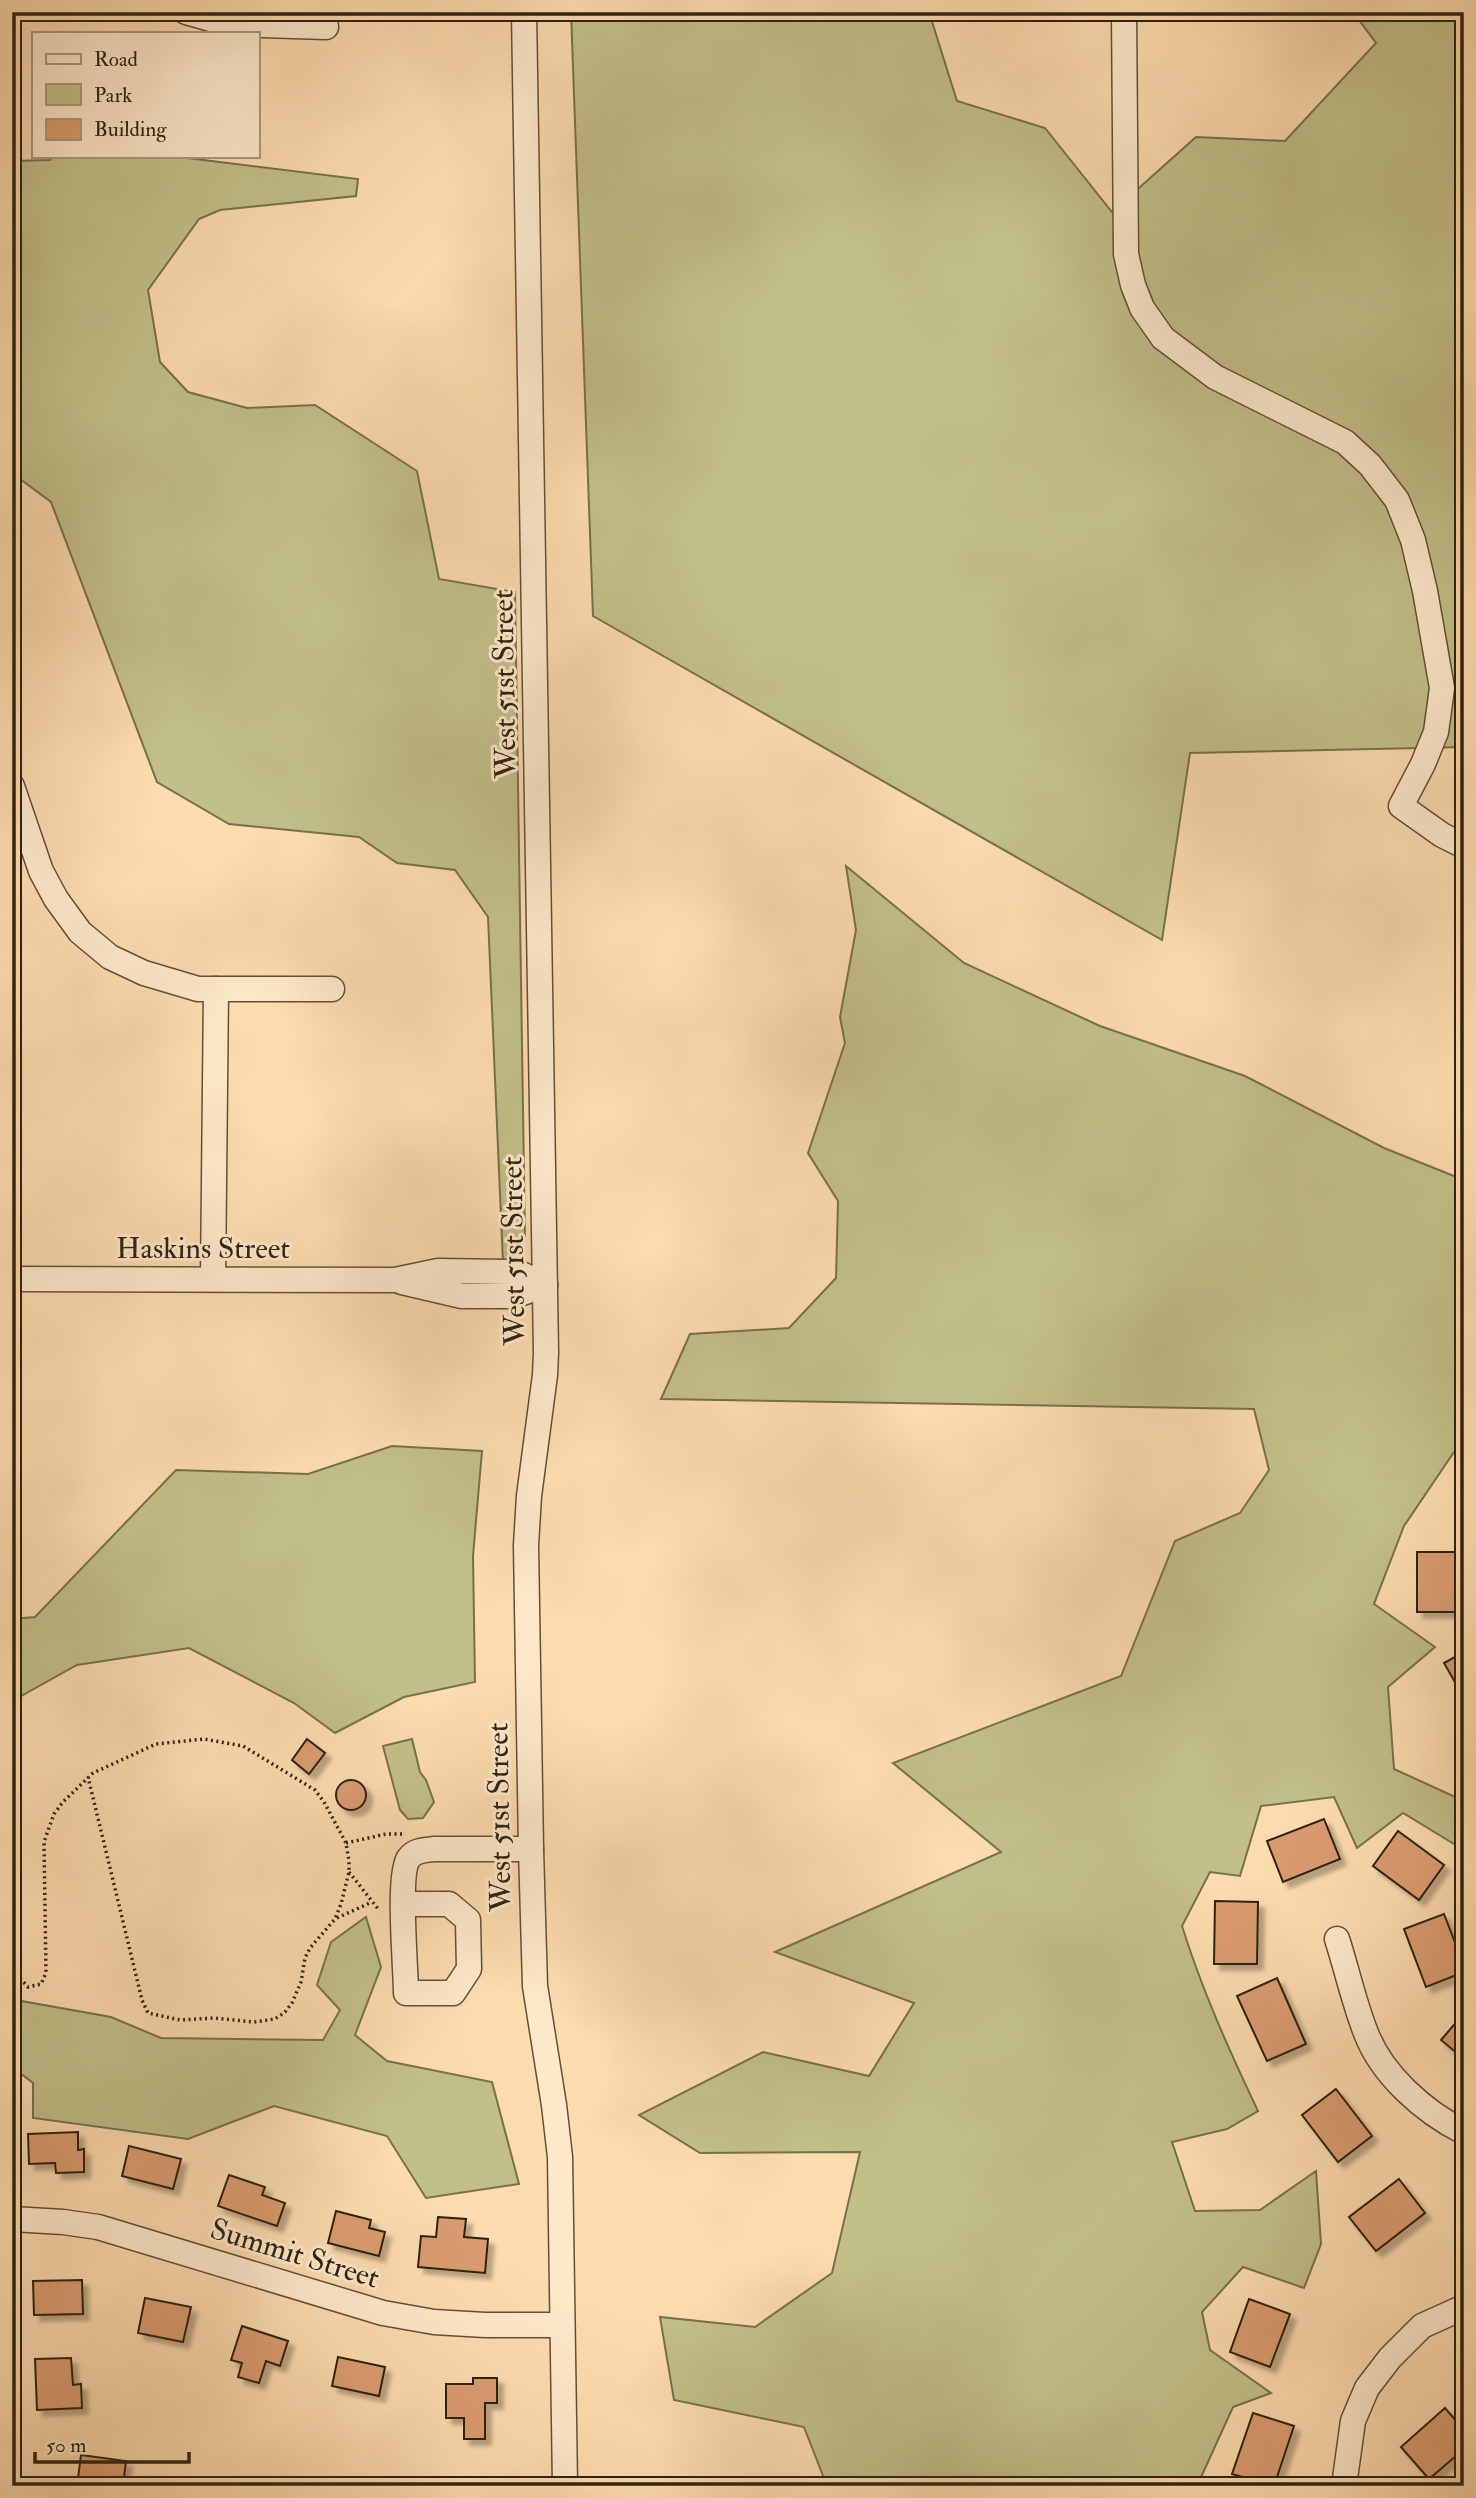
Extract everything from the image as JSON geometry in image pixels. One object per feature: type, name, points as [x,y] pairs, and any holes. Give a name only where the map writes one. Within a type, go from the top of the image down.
[{"type":"street","points":[[187,12],[228,24],[326,27]]},
{"type":"street","name":"West 51st Street","points":[[524,12],[545,1284],[545,1375],[529,1496],[526,1545],[531,1849],[535,1986],[560,2157],[565,2486]]},
{"type":"street","points":[[1125,12],[1126,254],[1142,308],[1163,338],[1215,377],[1270,402],[1345,442],[1370,465],[1397,500],[1413,540],[1435,638],[1442,688],[1436,732],[1401,806],[1442,835],[1464,846]]},
{"type":"street","points":[[12,786],[41,871],[55,899],[80,932],[110,957],[144,973],[186,986],[216,989],[332,989]]},
{"type":"street","points":[[213,1279],[216,989]]},
{"type":"street","name":"Haskins Street","points":[[12,1279],[394,1280],[462,1296],[513,1296],[545,1284]]},
{"type":"street","points":[[404,1910],[405,1866],[412,1855],[419,1851],[531,1849]]},
{"type":"street","points":[[1337,1939],[1367,2035],[1388,2072],[1415,2099],[1464,2132]]},
{"type":"street","name":"Summit Street","points":[[12,2219],[98,2227],[383,2313],[447,2323],[562,2325]]},
{"type":"street","points":[[1344,2486],[1353,2421],[1367,2388],[1390,2358],[1422,2326],[1464,2306]]},
{"type":"path","points":[[12,1952],[22,1983],[29,1987],[41,1984],[46,1973],[44,1842],[54,1814],[63,1802],[88,1777],[102,1768],[156,1744],[204,1739],[243,1746],[315,1790],[331,1813],[346,1843],[349,1872],[335,1919]]},
{"type":"path","points":[[88,1777],[142,2000],[148,2012],[180,2020],[214,2018],[254,2022],[275,2019],[292,2003],[310,1948],[335,1919],[372,1902]]},
{"type":"path","points":[[349,1872],[372,1902],[388,1915],[404,1910]]},
{"type":"green space","points":[[571,12],[929,12],[957,101],[1045,128],[1112,212],[1196,137],[1285,141],[1376,43],[1353,12],[1464,12],[1464,747],[1190,753],[1162,940],[593,616]]},
{"type":"green space","points":[[187,158],[358,179],[356,196],[220,210],[199,219],[148,290],[160,362],[188,392],[247,408],[315,405],[417,471],[439,579],[515,592],[525,1239],[513,1258],[503,1263],[488,917],[455,870],[397,863],[359,837],[229,824],[157,782],[51,502],[12,473],[12,161]]},
{"type":"green space","points":[[846,866],[964,963],[1100,1026],[1245,1076],[1384,1148],[1464,1180],[1464,1448],[1454,1452],[1404,1526],[1374,1604],[1435,1647],[1388,1687],[1394,1769],[1464,1801],[1464,1850],[1403,1813],[1357,1848],[1334,1797],[1261,1806],[1240,1876],[1210,1872],[1182,1926],[1217,2020],[1258,2111],[1227,2129],[1172,2142],[1195,2211],[1260,2210],[1316,2171],[1321,2244],[1304,2288],[1243,2267],[1202,2312],[1210,2350],[1271,2393],[1233,2407],[1197,2486],[827,2486],[804,2427],[674,2400],[660,2317],[755,2327],[832,2273],[860,2152],[700,2153],[639,2115],[763,2052],[869,2076],[914,2003],[775,1952],[1001,1852],[893,1763],[1121,1676],[1175,1541],[1240,1513],[1269,1470],[1254,1409],[661,1399],[690,1334],[789,1328],[836,1278],[838,1201],[808,1153],[845,1043],[840,1017],[856,930]]},
{"type":"green space","points":[[392,1446],[482,1451],[473,1556],[475,1682],[404,1697],[335,1733],[294,1703],[189,1648],[77,1665],[12,1701],[12,1619],[35,1617],[176,1470],[308,1474]]},
{"type":"green space","points":[[412,1739],[420,1772],[434,1802],[423,1818],[408,1819],[400,1810],[383,1746]]},
{"type":"green space","points":[[366,1917],[381,1967],[355,2035],[387,2061],[492,2082],[519,2184],[426,2198],[387,2136],[274,2106],[188,2139],[33,2118],[33,2083],[12,2067],[12,1987],[16,2000],[111,2017],[161,2038],[323,2040],[340,2010],[317,1985],[331,1942]]},
{"type":"building","points":[[1417,1552],[1460,1552],[1460,1612],[1417,1612]]},
{"type":"building","points":[[1464,1652],[1464,1698],[1444,1663]]},
{"type":"building","points":[[307,1739],[325,1753],[309,1774],[292,1760]]},
{"type":"building","points":[[351,1780],[357,1781],[365,1789],[365,1801],[357,1809],[351,1810],[345,1809],[337,1801],[336,1795],[337,1789],[345,1781]]},
{"type":"building","points":[[1324,1819],[1340,1859],[1283,1882],[1267,1841]]},
{"type":"building","points":[[1398,1831],[1444,1865],[1419,1900],[1373,1866]]},
{"type":"building","points":[[1215,1901],[1258,1902],[1257,1964],[1214,1964]]},
{"type":"building","points":[[1444,1914],[1464,1972],[1426,1987],[1404,1929]]},
{"type":"building","points":[[1277,1978],[1306,2044],[1267,2061],[1237,1996]]},
{"type":"building","points":[[1464,2013],[1464,2059],[1441,2040]]},
{"type":"building","points":[[1336,2089],[1372,2136],[1338,2162],[1302,2115]]},
{"type":"building","points":[[78,2132],[78,2150],[84,2149],[84,2172],[56,2173],[55,2163],[29,2164],[28,2134]]},
{"type":"building","points":[[129,2146],[181,2159],[173,2189],[122,2176]]},
{"type":"building","points":[[229,2175],[265,2187],[262,2195],[285,2203],[277,2226],[218,2206]]},
{"type":"building","points":[[1399,2179],[1425,2213],[1376,2251],[1349,2217]]},
{"type":"building","points":[[336,2211],[371,2220],[369,2228],[385,2232],[379,2256],[328,2243]]},
{"type":"building","points":[[438,2217],[466,2219],[464,2237],[488,2239],[485,2273],[418,2267],[421,2236],[436,2237]]},
{"type":"building","points":[[82,2280],[83,2314],[34,2315],[33,2281]]},
{"type":"building","points":[[145,2298],[191,2307],[183,2342],[138,2333]]},
{"type":"building","points":[[1249,2299],[1290,2314],[1270,2367],[1230,2352]]},
{"type":"building","points":[[242,2326],[288,2341],[280,2366],[266,2361],[259,2383],[238,2377],[242,2363],[231,2360]]},
{"type":"building","points":[[338,2357],[385,2367],[379,2396],[332,2386]]},
{"type":"building","points":[[71,2358],[73,2385],[81,2384],[82,2408],[37,2410],[35,2359]]},
{"type":"building","points":[[473,2378],[497,2378],[497,2403],[485,2403],[485,2439],[464,2439],[464,2418],[446,2418],[446,2384],[473,2384]]},
{"type":"building","points":[[1445,2408],[1464,2430],[1464,2449],[1429,2479],[1401,2447]]},
{"type":"building","points":[[1253,2413],[1294,2426],[1274,2486],[1232,2474]]},
{"type":"building","points":[[81,2455],[126,2461],[123,2486],[77,2486]]}]
